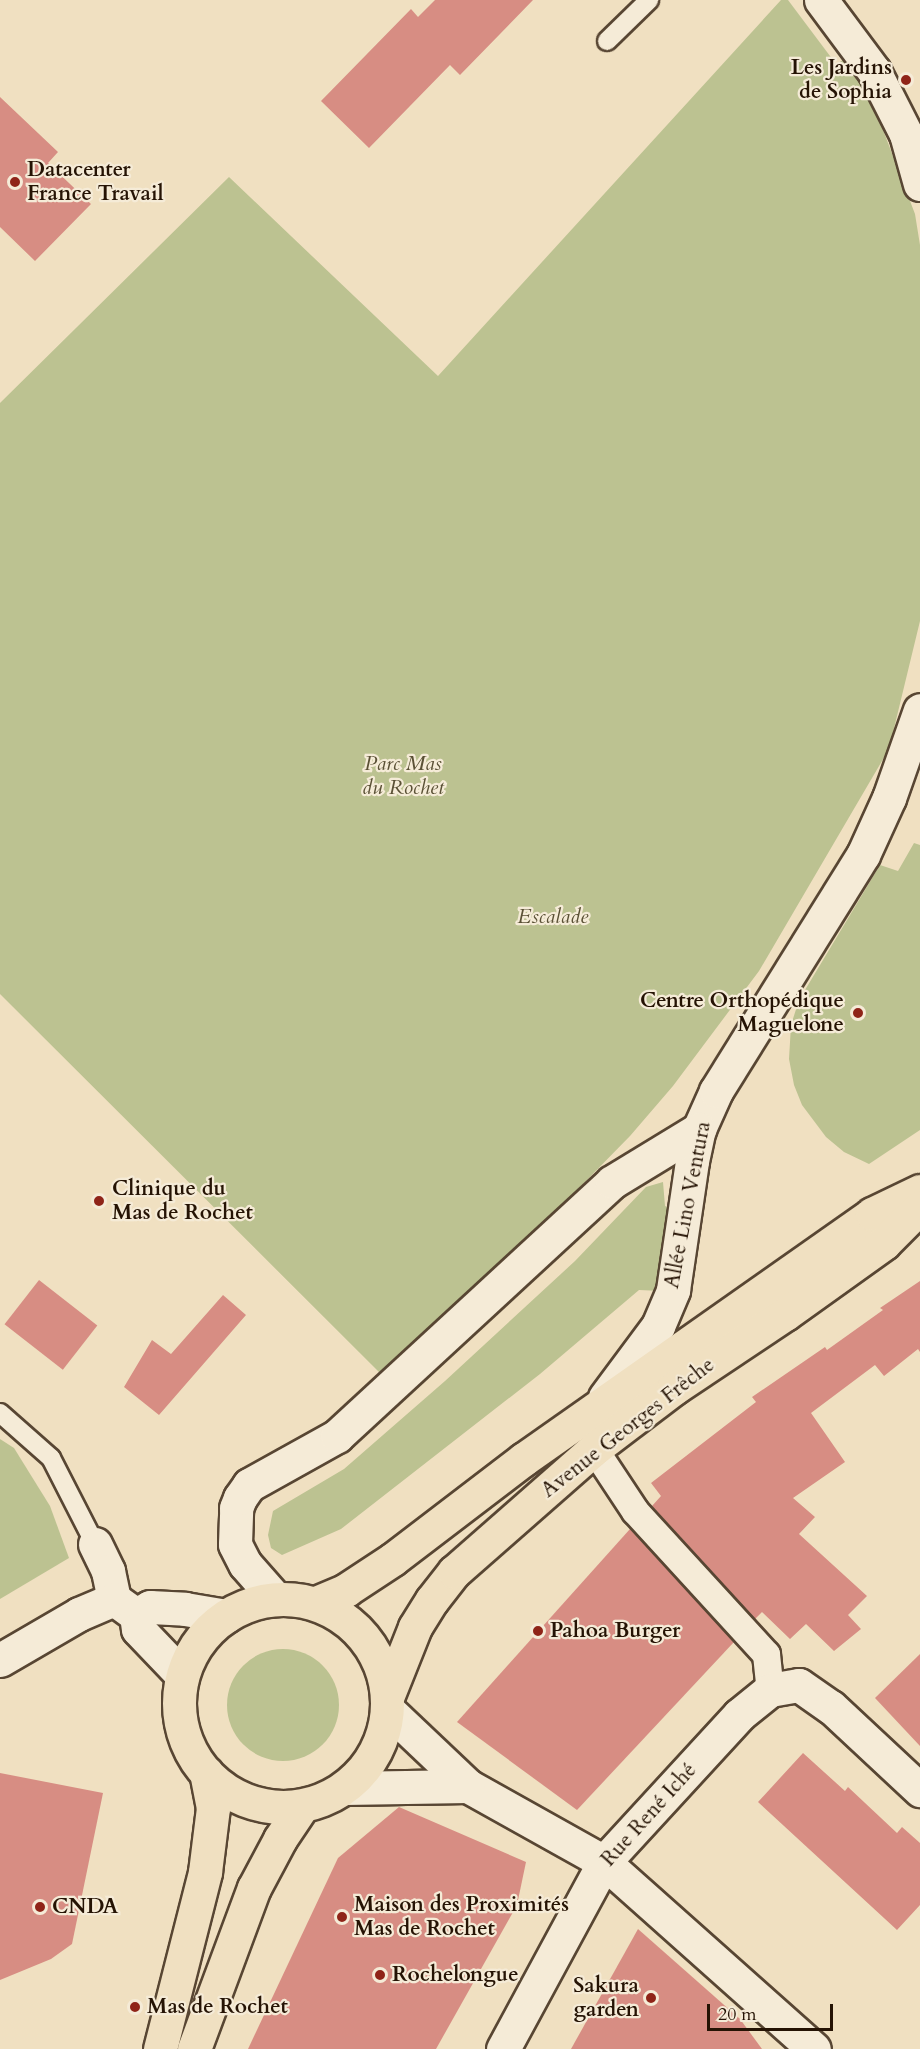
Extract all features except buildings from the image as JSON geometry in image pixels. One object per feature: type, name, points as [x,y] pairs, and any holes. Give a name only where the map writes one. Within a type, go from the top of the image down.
[{"type":"main road","name":"Avenue Georges Frêche","points":[[316,1603],[346,1590],[393,1559],[441,1520],[596,1408],[873,1214],[920,1191]]},
{"type":"main road","name":"Avenue Georges Frêche","points":[[388,1703],[415,1627],[454,1572],[594,1449],[674,1388],[785,1314],[884,1243],[920,1207]]},
{"type":"main road","points":[[274,1598],[316,1603],[343,1617],[365,1638],[381,1665],[388,1703],[381,1740],[366,1767],[344,1788],[316,1803],[275,1808],[249,1802],[226,1791],[195,1760],[182,1727],[179,1710],[183,1675],[203,1635],[226,1616],[249,1604],[274,1598]]},
{"type":"main road","points":[[160,2049],[205,1872],[213,1808],[206,1773]]},
{"type":"main road","points":[[194,2049],[254,1888],[280,1839],[302,1806]]},
{"type":"street","points":[[821,0],[874,71],[906,134],[920,184]]},
{"type":"street","name":"Allée Lino Ventura","points":[[596,1408],[650,1340],[673,1290],[699,1129],[716,1091],[863,855],[889,798],[920,710]]},
{"type":"street","points":[[274,1598],[245,1564],[235,1544],[236,1508],[249,1485],[337,1436],[612,1182],[699,1129]]},
{"type":"street","points":[[594,1449],[635,1511],[766,1654],[770,1690],[799,1685],[831,1707],[920,1790]]},
{"type":"street","points":[[94,1544],[138,1629],[183,1675]]},
{"type":"street","points":[[0,1660],[79,1614],[125,1607],[150,1607],[184,1609],[226,1616]]},
{"type":"street","name":"Rue René Iché","points":[[503,2049],[604,1862],[739,1716],[770,1690]]},
{"type":"street","points":[[388,1703],[468,1786],[604,1862],[644,1901],[735,1977],[814,2049]]},
{"type":"street","points":[[344,1788],[468,1786]]},
{"type":"lane","points":[[607,41],[649,0]]},
{"type":"lane","points":[[0,1413],[51,1458],[94,1544]]},
{"type":"green space","name":"Parc Mas du Rochet","points":[[781,0],[788,0],[836,64],[850,56],[877,114],[915,214],[920,245],[920,621],[889,749],[759,971],[673,1086],[630,1136],[479,1290],[383,1376],[0,994],[0,403],[229,177],[438,376]]},
{"type":"green space","name":"Centre Orthopédique Maguelone","points":[[914,843],[920,845],[920,1130],[869,1164],[844,1152],[826,1137],[802,1105],[794,1085],[789,1059],[791,1025],[799,1000],[880,865],[898,871]]},
{"type":"green space","points":[[663,1182],[665,1206],[674,1210],[662,1291],[639,1290],[540,1374],[341,1529],[282,1555],[271,1548],[268,1535],[273,1511],[344,1469],[445,1381],[575,1261],[646,1187]]},
{"type":"green space","points":[[0,1439],[14,1448],[50,1506],[69,1558],[0,1599]]},
{"type":"green space","points":[[283,1649],[304,1654],[322,1666],[334,1684],[339,1705],[334,1726],[322,1744],[304,1756],[283,1761],[262,1756],[244,1744],[232,1726],[227,1705],[232,1684],[244,1666],[262,1654]]},
{"type":"place","name":"Les Jardins de Sophia","points":[[906,80]]},
{"type":"place","name":"Datacenter France Travail","points":[[15,182]]},
{"type":"place","name":"Centre Orthopédique Maguelone","points":[[858,1013]]},
{"type":"place","name":"Clinique du Mas de Rochet","points":[[99,1201]]},
{"type":"place","name":"Pahoa Burger","points":[[538,1631]]},
{"type":"place","name":"CNDA","points":[[40,1907]]},
{"type":"place","name":"Maison des Proximités Mas de Rochet","points":[[342,1917]]},
{"type":"place","name":"Rochelongue","points":[[380,1975]]},
{"type":"place","name":"Sakura garden","points":[[651,1998]]},
{"type":"place","name":"Mas de Rochet","points":[[135,2007]]},
{"type":"park label","name":"Escalade","points":[[553,917]]}]
